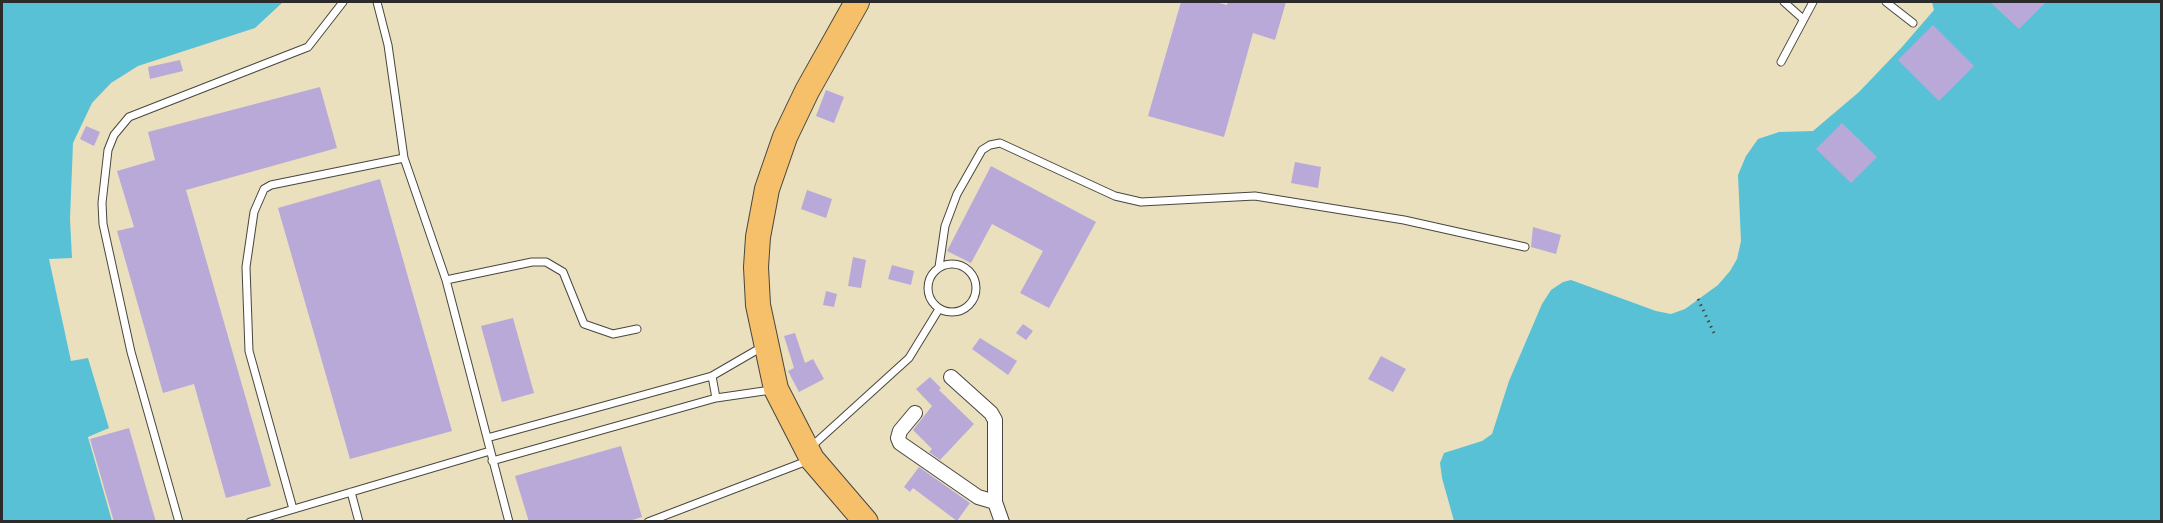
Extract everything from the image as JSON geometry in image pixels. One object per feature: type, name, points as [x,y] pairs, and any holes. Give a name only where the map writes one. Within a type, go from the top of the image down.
[{"type":"highway","points":[[857,2],[807,91],[785,137],[767,189],[758,237],[756,267],[758,305],[776,389],[810,454],[866,522]]},
{"type":"street","points":[[951,376],[991,413],[995,420],[997,428],[995,502],[1002,522]]},
{"type":"street","points":[[915,413],[900,431],[898,438],[900,443],[978,497],[995,502]]},
{"type":"lane","points":[[179,522],[131,352],[103,224],[102,203],[108,150],[114,135],[129,117],[308,47],[316,41],[343,2]]},
{"type":"lane","points":[[377,2],[388,45],[404,158],[446,280],[508,522]]},
{"type":"lane","points":[[1784,2],[1803,19]]},
{"type":"lane","points":[[1781,62],[1813,2]]},
{"type":"lane","points":[[1886,2],[1913,23]]},
{"type":"lane","points":[[939,267],[945,226],[957,194],[982,150],[1000,143],[1114,196],[1141,202],[1263,197],[1425,224],[1525,247]]},
{"type":"lane","points":[[293,509],[249,351],[246,267],[254,212],[264,189],[271,185],[404,158]]},
{"type":"lane","points":[[446,280],[532,262],[546,262],[563,272],[584,324],[613,334],[637,329]]},
{"type":"lane","points":[[947,264],[963,266],[969,270],[976,284],[974,299],[963,309],[947,312],[939,309],[929,296],[927,288],[933,272],[939,267],[947,264]]},
{"type":"lane","points":[[648,522],[784,472],[810,454],[909,358],[939,309]]},
{"type":"lane","points":[[487,438],[712,376],[765,345]]},
{"type":"lane","points":[[712,376],[716,398]]},
{"type":"lane","points":[[492,461],[716,398],[776,389]]},
{"type":"lane","points":[[250,522],[490,451]]},
{"type":"lane","points":[[351,492],[359,522]]},
{"type":"path","points":[[1698,299],[1714,333]]},
{"type":"water","points":[[2,2],[283,2],[255,28],[138,66],[111,83],[92,103],[73,143],[70,219],[72,258],[49,259],[71,361],[88,358],[109,428],[88,437],[112,521],[2,521]]},
{"type":"water","points":[[1932,2],[2161,2],[2161,521],[1454,521],[1442,478],[1440,463],[1444,453],[1482,441],[1492,434],[1509,381],[1542,304],[1551,290],[1571,280],[1656,311],[1671,314],[1685,309],[1718,285],[1737,259],[1741,241],[1738,175],[1746,156],[1758,139],[1779,132],[1813,131],[1859,92],[1902,47],[1934,10]]},
{"type":"building","points":[[1181,2],[1215,2],[1227,5],[1228,2],[1286,2],[1275,40],[1253,33],[1224,137],[1148,116]]},
{"type":"building","points":[[1990,2],[2046,2],[2019,29]]},
{"type":"building","points":[[1933,25],[1974,66],[1939,101],[1898,60]]},
{"type":"building","points":[[180,60],[183,71],[150,79],[148,67]]},
{"type":"building","points":[[320,87],[337,148],[186,190],[271,486],[226,498],[194,384],[163,393],[117,231],[134,227],[117,171],[155,160],[148,132]]},
{"type":"building","points":[[826,90],[844,97],[834,123],[816,116]]},
{"type":"building","points":[[1842,123],[1877,157],[1851,183],[1816,149]]},
{"type":"building","points":[[86,126],[100,132],[94,146],[80,139]]},
{"type":"building","points":[[1295,162],[1321,167],[1318,188],[1291,183]]},
{"type":"building","points":[[991,166],[1096,222],[1049,308],[1020,293],[1043,251],[992,224],[971,263],[947,251]]},
{"type":"building","points":[[380,179],[452,431],[350,459],[278,208]]},
{"type":"building","points":[[807,190],[832,199],[826,218],[801,209]]},
{"type":"building","points":[[1533,227],[1561,235],[1556,254],[1531,247]]},
{"type":"building","points":[[853,257],[866,260],[861,288],[848,286]]},
{"type":"building","points":[[892,265],[914,271],[911,285],[888,279]]},
{"type":"building","points":[[826,291],[837,294],[834,307],[823,305]]},
{"type":"building","points":[[513,318],[534,393],[502,402],[481,326]]},
{"type":"building","points":[[1023,324],[1033,331],[1026,340],[1016,333]]},
{"type":"building","points":[[795,333],[805,363],[813,359],[824,379],[799,392],[788,371],[794,368],[784,336]]},
{"type":"building","points":[[980,338],[1017,361],[1008,375],[972,349]]},
{"type":"building","points":[[1381,356],[1406,369],[1393,392],[1368,379]]},
{"type":"building","points":[[930,377],[941,388],[939,390],[974,424],[940,460],[929,452],[932,449],[913,430],[932,406],[916,389]]},
{"type":"building","points":[[129,428],[156,522],[114,522],[90,439]]},
{"type":"building","points":[[621,446],[642,517],[626,522],[529,522],[515,476]]},
{"type":"building","points":[[919,467],[970,503],[957,521],[913,488],[910,492],[904,487]]}]
